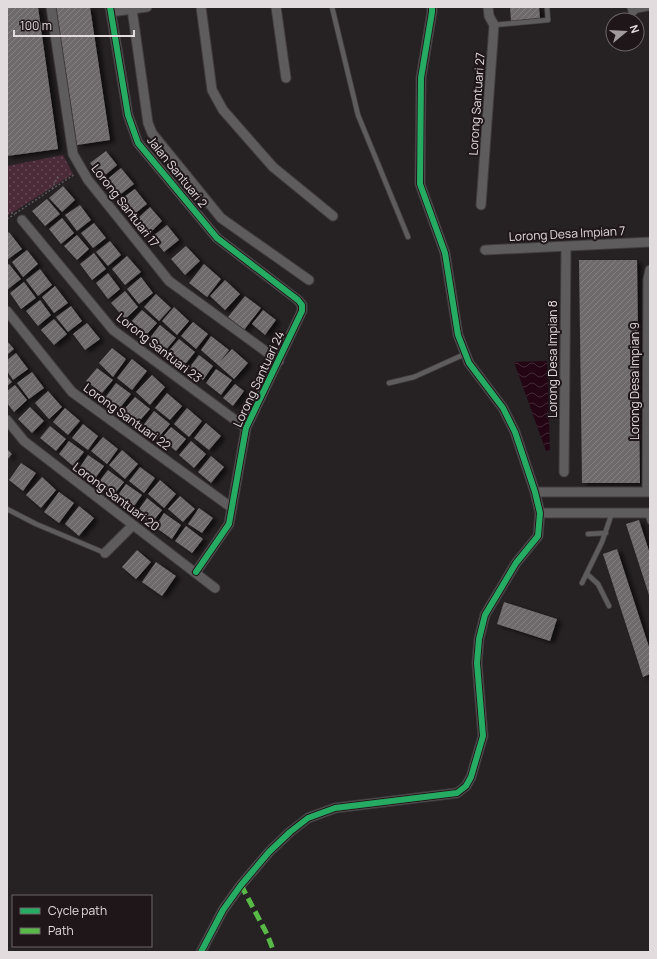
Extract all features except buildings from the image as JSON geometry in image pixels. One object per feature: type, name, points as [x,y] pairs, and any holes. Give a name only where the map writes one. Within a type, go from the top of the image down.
[{"type":"street","name":"Lorong Santuari 17","points":[[51,7],[73,154],[88,180],[169,281],[279,361]]},
{"type":"street","points":[[111,10],[147,7]]},
{"type":"street","points":[[201,7],[212,90],[223,110],[273,168],[333,216]]},
{"type":"street","points":[[276,7],[286,78]]},
{"type":"street","points":[[201,952],[223,910],[241,885],[269,852],[290,832],[308,818],[335,808],[457,793],[466,786],[471,778],[483,736],[477,663],[479,639],[485,615],[516,563],[538,536],[540,513],[536,492],[515,432],[503,408],[469,363],[465,354],[458,335],[445,253],[420,184],[421,78],[432,7]]},
{"type":"street","name":"Lorong Santuari 27","points":[[481,205],[494,25],[489,16],[488,7]]},
{"type":"street","points":[[132,9],[148,123],[152,133],[221,218],[309,280]]},
{"type":"street","name":"Jalan Santuari 2","points":[[111,10],[128,115],[138,143],[217,238],[298,300],[302,305]]},
{"type":"street","name":"Lorong Santuari 23","points":[[22,220],[113,330],[246,428]]},
{"type":"street","name":"Lorong Desa Impian 7","points":[[485,250],[650,242]]},
{"type":"street","name":"Lorong Desa Impian 8","points":[[564,472],[566,247]]},
{"type":"street","name":"Lorong Desa Impian 9","points":[[648,492],[648,280],[650,270]]},
{"type":"street","name":"Lorong Santuari 24","points":[[196,572],[229,524],[246,428],[302,312],[302,305]]},
{"type":"street","name":"Lorong Santuari 22","points":[[7,311],[72,392],[232,508]]},
{"type":"street","name":"Lorong Santuari 20","points":[[7,420],[24,441],[215,588]]},
{"type":"street","points":[[536,492],[648,492]]},
{"type":"street","points":[[540,513],[612,513],[649,516]]},
{"type":"street","points":[[105,553],[133,525]]},
{"type":"lane","points":[[332,7],[358,115],[408,237]]},
{"type":"lane","points":[[494,25],[548,20],[547,7]]},
{"type":"lane","points":[[632,9],[650,8]]},
{"type":"lane","points":[[389,383],[414,377],[465,354]]},
{"type":"lane","points":[[7,509],[30,521],[105,553]]},
{"type":"lane","points":[[582,583],[606,533],[612,513]]},
{"type":"lane","points":[[588,534],[606,533]]},
{"type":"lane","points":[[587,574],[598,584],[609,606]]},
{"type":"path","points":[[52,189],[59,174]]},
{"type":"path","points":[[7,213],[16,213],[75,174]]},
{"type":"shaded area","points":[[63,155],[73,174],[7,216],[7,166]]},
{"type":"water","points":[[547,361],[550,450],[546,451],[514,362]]},
{"type":"marked path","points":[[241,885],[267,934],[274,952]]},
{"type":"cycle path","points":[[110,7],[128,115],[138,143],[217,238],[298,300],[302,305],[302,311],[246,428],[229,524],[196,572]]},
{"type":"cycle path","points":[[201,952],[223,910],[241,885],[269,852],[290,832],[308,818],[335,808],[457,793],[466,786],[471,777],[483,736],[477,663],[479,639],[485,615],[516,563],[538,536],[540,513],[535,492],[515,432],[503,408],[469,363],[458,335],[445,253],[420,184],[421,78],[432,7]]}]
